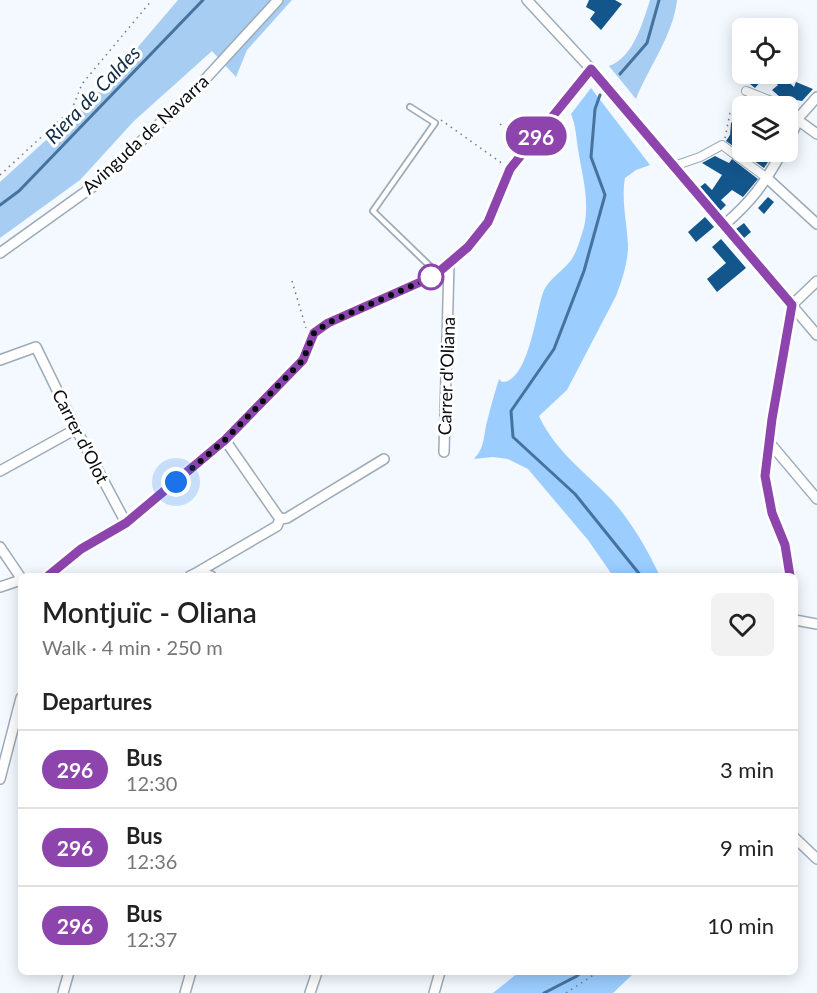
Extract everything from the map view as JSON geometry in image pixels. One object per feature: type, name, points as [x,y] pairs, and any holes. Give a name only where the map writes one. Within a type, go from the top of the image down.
[{"type":"street","name":"Avinguda de Navarra","points":[[0,253],[95,185],[199,86],[278,0]]},
{"type":"street","points":[[527,0],[591,69],[817,335]]},
{"type":"street","points":[[52,573],[81,549],[126,523],[225,440],[303,360],[314,333],[328,323],[437,273],[468,247],[488,222],[510,169],[591,69]]},
{"type":"street","points":[[746,91],[758,96]]},
{"type":"street","points":[[817,97],[803,112],[799,121],[817,134]]},
{"type":"street","points":[[674,166],[700,157],[722,145],[767,178],[817,224]]},
{"type":"street","points":[[724,225],[748,205],[776,162]]},
{"type":"street","name":"Carrer d'Oliana","points":[[444,452],[449,264]]},
{"type":"street","points":[[790,573],[785,545],[772,513],[765,476],[792,305],[817,281]]},
{"type":"street","name":"Carrer d'Olot","points":[[0,360],[36,347],[126,523]]},
{"type":"street","points":[[0,471],[76,429]]},
{"type":"street","points":[[225,440],[280,519]]},
{"type":"street","points":[[769,442],[817,499]]},
{"type":"street","points":[[280,519],[287,518],[384,459]]},
{"type":"street","points":[[196,573],[277,526],[280,519]]},
{"type":"street","points":[[0,547],[18,574]]},
{"type":"street","points":[[0,588],[18,580]]},
{"type":"street","points":[[798,621],[817,624]]},
{"type":"street","points":[[0,779],[18,710]]},
{"type":"street","points":[[798,841],[817,860]]},
{"type":"street","points":[[63,993],[68,975]]},
{"type":"street","points":[[185,993],[190,975]]},
{"type":"street","points":[[310,993],[316,975]]},
{"type":"street","points":[[434,993],[439,975]]},
{"type":"lane","points":[[410,107],[435,123],[373,212],[437,273]]},
{"type":"path","points":[[0,175],[72,109],[82,84],[152,0]]},
{"type":"path","points":[[722,145],[728,132],[730,113],[735,103],[746,91]]},
{"type":"path","points":[[435,123],[441,120],[510,169]]},
{"type":"path","points":[[500,124],[529,145]]},
{"type":"path","points":[[292,280],[306,329],[314,333]]},
{"type":"path","points":[[566,993],[593,975]]},
{"type":"shaded area","points":[[178,0],[292,0],[247,50],[236,77],[212,51],[134,121],[80,180],[0,238],[0,182],[102,89]]},
{"type":"shaded area","points":[[650,0],[677,0],[671,26],[636,99],[609,66],[617,62],[631,47]]},
{"type":"shaded area","points":[[591,88],[650,165],[636,170],[625,178],[624,203],[628,252],[616,296],[567,390],[539,416],[562,451],[611,499],[625,517],[658,573],[611,573],[588,540],[528,469],[508,459],[493,457],[474,459],[482,445],[499,379],[502,382],[511,379],[518,372],[529,346],[544,290],[575,254],[584,227],[585,188],[571,114]]},
{"type":"shaded area","points":[[515,975],[632,975],[613,993],[493,993]]},
{"type":"building","points":[[589,0],[615,0],[622,4],[601,30],[590,19],[595,12],[586,7]]},
{"type":"building","points":[[798,83],[813,89],[802,101],[798,100],[798,96],[779,96],[772,90],[778,85],[791,84],[794,87]]},
{"type":"building","points":[[731,123],[732,145],[726,141],[730,135]]},
{"type":"building","points":[[715,156],[729,163],[732,159],[732,162],[736,162],[758,179],[743,197],[732,190],[721,200],[726,205],[720,211],[700,187],[705,183],[712,190],[722,175],[702,163]]},
{"type":"building","points":[[756,162],[768,162],[764,168]]},
{"type":"building","points":[[768,197],[774,202],[764,214],[758,208]]},
{"type":"building","points":[[705,217],[714,227],[696,242],[688,232]]},
{"type":"building","points":[[744,223],[751,232],[744,238],[736,229]]},
{"type":"building","points":[[721,239],[746,268],[717,292],[707,279],[726,263],[712,247]]},
{"type":"waterway","name":"Riera de Caldes","points":[[0,205],[19,191],[203,0]]},
{"type":"waterway","points":[[620,74],[647,43],[659,0]]},
{"type":"waterway","points":[[600,95],[595,109],[591,157],[605,195],[584,271],[554,349],[511,411],[513,437],[575,494],[639,573]]},
{"type":"waterway","points":[[544,993],[578,975]]},
{"type":"bus line","name":"296","points":[[51,573],[81,549],[126,523],[225,440],[303,360],[314,333],[328,323],[434,276],[468,247],[488,222],[510,169],[591,69],[792,305],[772,419],[765,476],[772,513],[785,545],[791,573]]},
{"type":"route","points":[[176,482],[225,440],[303,360],[314,333],[328,323],[434,276],[431,277]]}]
